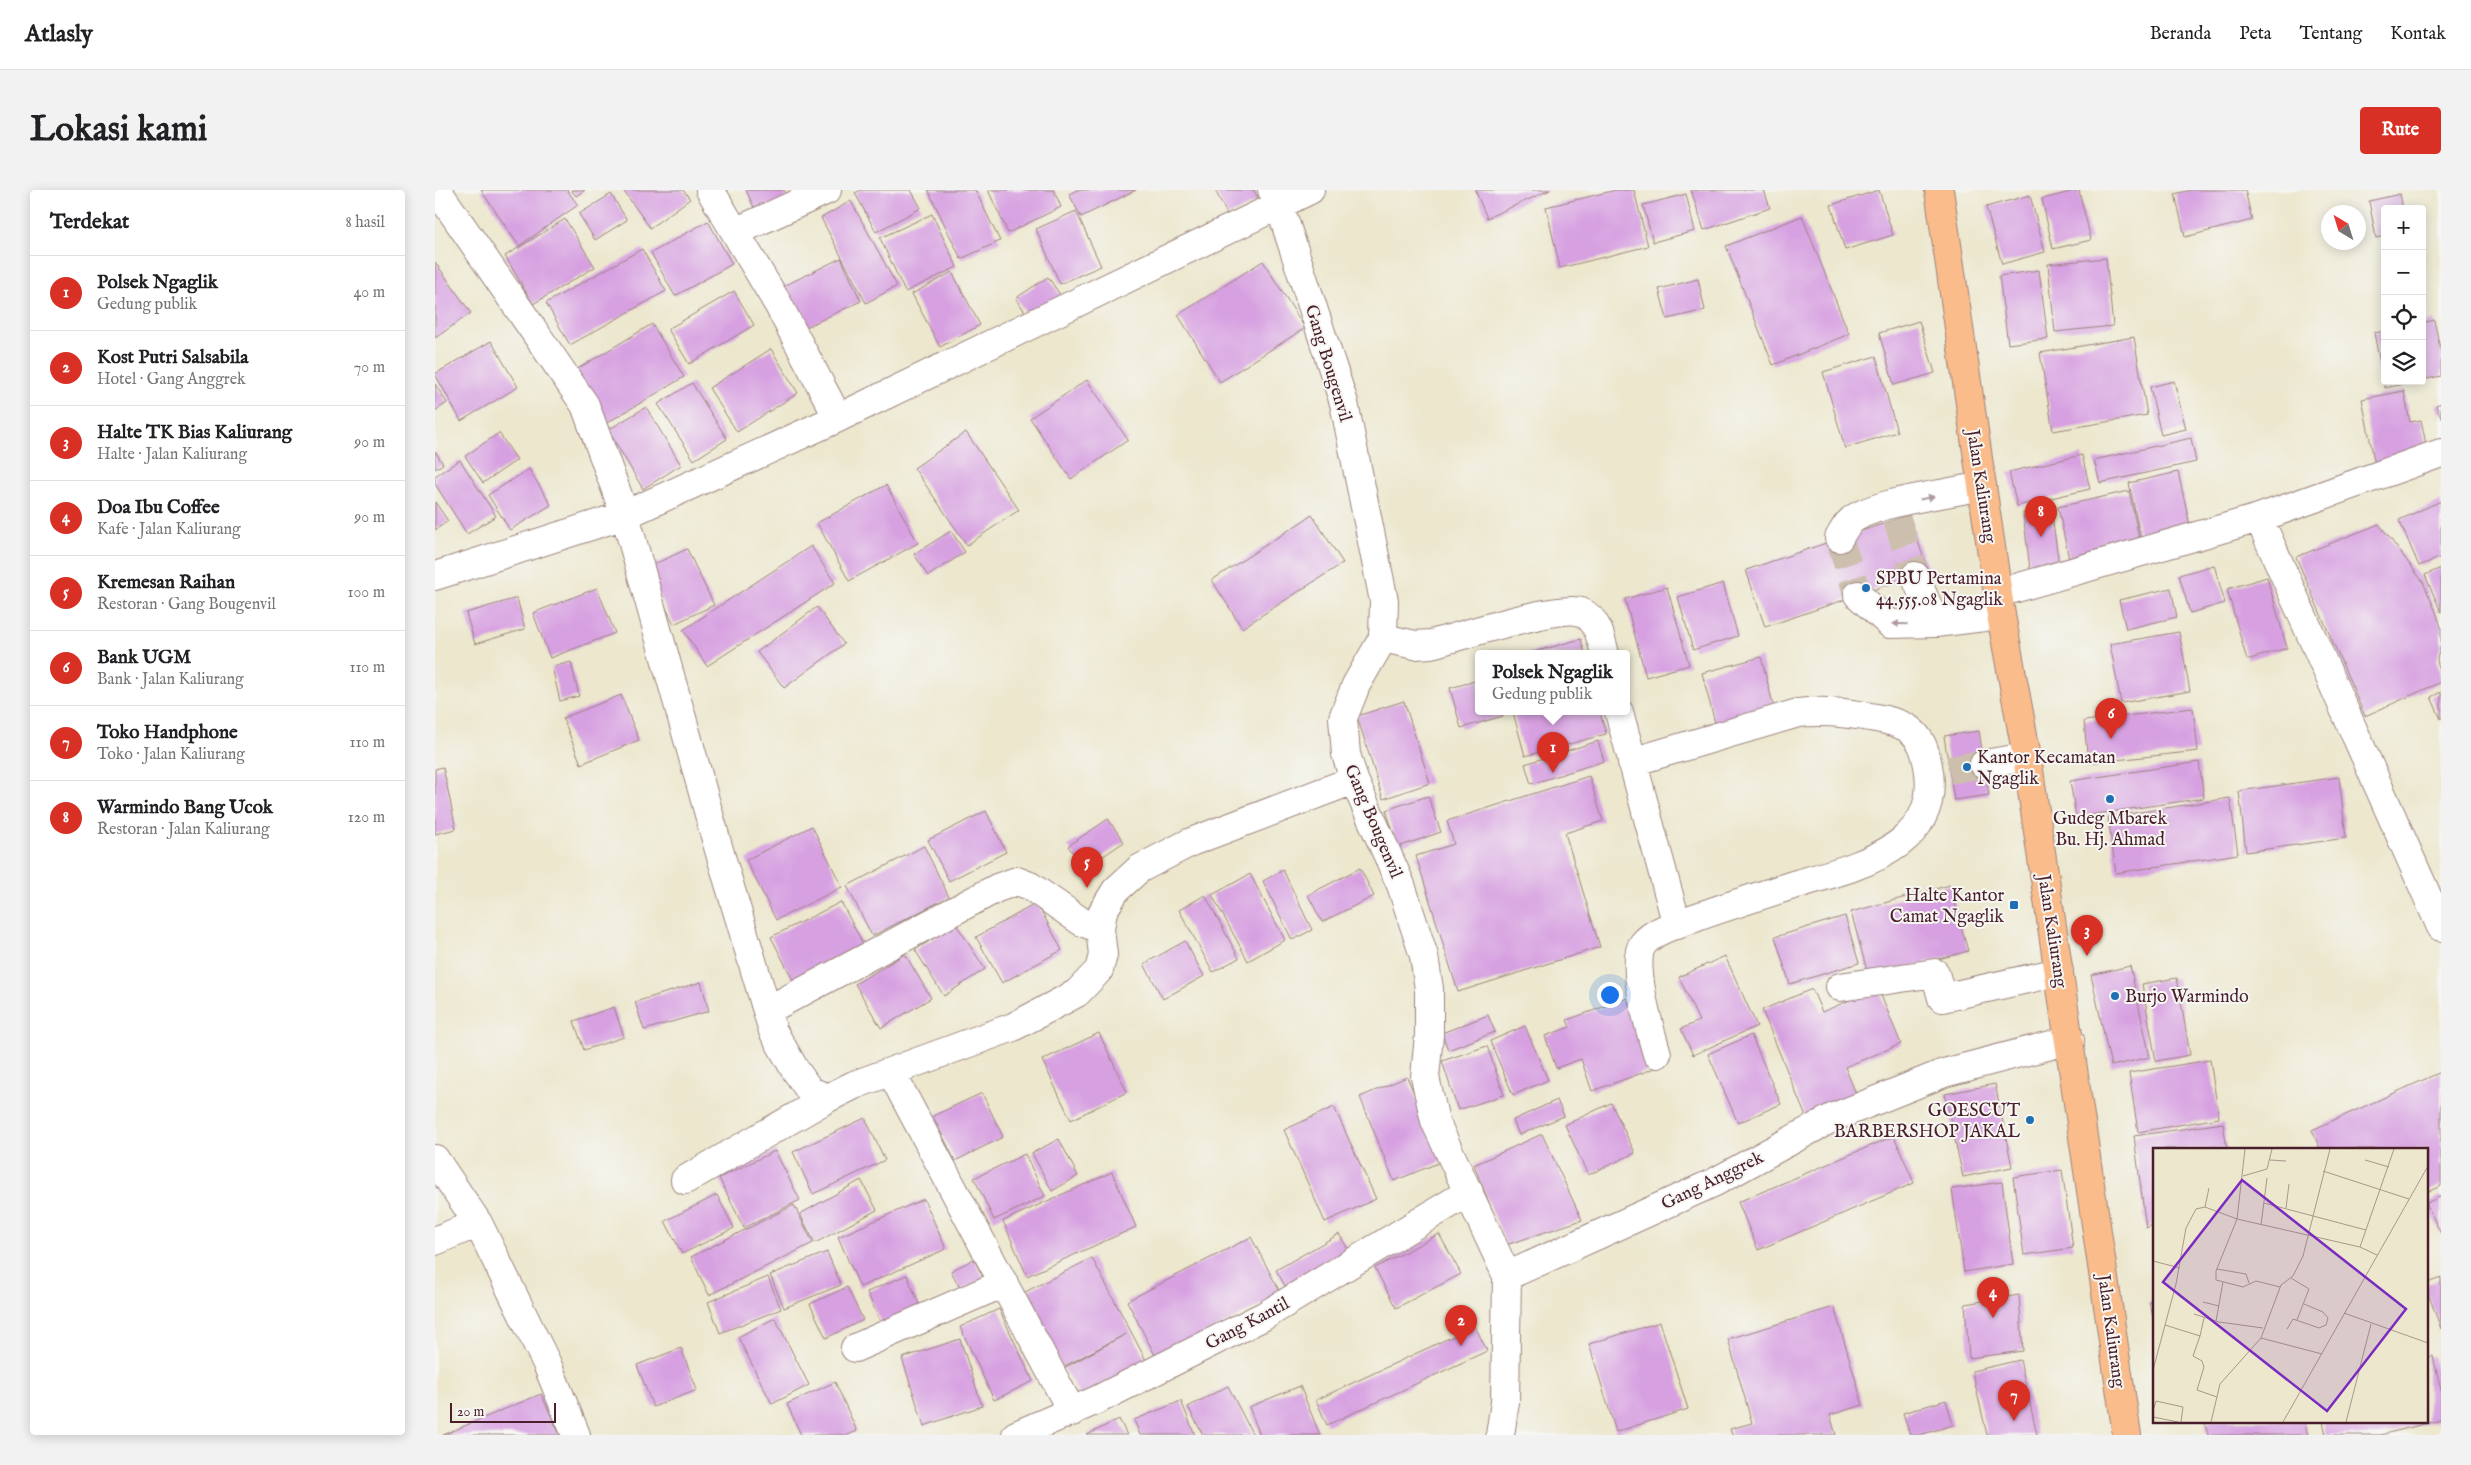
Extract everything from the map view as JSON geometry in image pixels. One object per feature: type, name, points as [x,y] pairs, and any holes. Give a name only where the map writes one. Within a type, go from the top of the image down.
[{"type":"main road","name":"Jalan Kaliurang","points":[[1939,190],[2000,604],[2027,757],[2070,1040],[2127,1435]]},
{"type":"street","points":[[437,190],[585,405],[625,515],[773,1031],[793,1068],[810,1091],[828,1098]]},
{"type":"street","points":[[710,190],[778,304],[838,418]]},
{"type":"street","points":[[735,232],[827,190]]},
{"type":"street","points":[[435,576],[625,515],[838,418],[1275,197],[1310,190]]},
{"type":"street","name":"Gang Bougenvil","points":[[1275,197],[1344,403],[1384,601],[1383,638],[1356,685],[1343,718],[1346,754],[1354,780],[1401,885],[1424,956],[1429,989],[1425,1077],[1435,1121],[1507,1276]]},
{"type":"street","points":[[1858,595],[1890,624],[1935,624],[2259,518],[2441,454]]},
{"type":"street","points":[[1839,538],[1849,522],[1855,517],[1895,512],[1982,486]]},
{"type":"street","points":[[2259,518],[2441,927]]},
{"type":"street","points":[[1915,576],[1935,624]]},
{"type":"street","points":[[1383,638],[1415,645],[1431,644],[1534,617],[1575,611],[1581,612],[1594,623],[1600,633],[1604,650]]},
{"type":"street","points":[[1632,762],[1797,713],[1825,710],[1904,725],[1922,743],[1939,772],[1930,788],[1926,809],[1913,833],[1893,849],[1862,864],[1749,898],[1677,925],[1652,936],[1642,945],[1638,956],[1639,978],[1657,1054]]},
{"type":"street","points":[[1620,715],[1677,925]]},
{"type":"street","points":[[1984,764],[2027,757]]},
{"type":"street","points":[[685,1180],[854,1085],[1013,1027],[1077,992],[1099,970],[1103,955],[1101,929],[1103,911],[1116,890],[1139,869],[1191,842],[1354,780]]},
{"type":"street","points":[[768,1010],[997,888],[1017,881],[1030,886],[1082,922],[1101,929]]},
{"type":"street","points":[[1840,987],[1935,973],[1942,998],[2059,972]]},
{"type":"street","name":"Gang Anggrek","points":[[1507,1276],[1715,1182],[1832,1118],[1944,1073],[2070,1040]]},
{"type":"street","points":[[891,1072],[1072,1412]]},
{"type":"street","points":[[435,1159],[479,1223],[547,1364],[576,1435]]},
{"type":"street","name":"Gang Kantil","points":[[1016,1435],[1072,1412],[1264,1316],[1469,1192]]},
{"type":"street","points":[[435,1242],[479,1223]]},
{"type":"street","points":[[1500,1435],[1505,1402],[1507,1276]]},
{"type":"street","points":[[855,1348],[1004,1283]]},
{"type":"building","points":[[481,190],[567,190],[578,205],[519,246]]},
{"type":"building","points":[[571,190],[585,190],[576,196]]},
{"type":"building","points":[[623,190],[683,190],[690,199],[650,228]]},
{"type":"building","points":[[746,190],[784,190],[787,199],[756,212]]},
{"type":"building","points":[[861,190],[911,190],[921,208],[876,232],[855,193]]},
{"type":"building","points":[[928,190],[975,190],[1000,241],[961,259]]},
{"type":"building","points":[[988,190],[1054,190],[1061,207],[1008,233]]},
{"type":"building","points":[[1077,190],[1136,190],[1081,217],[1069,194]]},
{"type":"building","points":[[1215,190],[1254,190],[1259,200],[1228,216]]},
{"type":"building","points":[[1475,190],[1550,190],[1487,218]]},
{"type":"building","points":[[1616,190],[1634,190],[1648,246],[1560,268],[1546,207]]},
{"type":"building","points":[[1691,190],[1764,190],[1770,208],[1704,230]]},
{"type":"building","points":[[1879,190],[1893,235],[1845,250],[1831,205]]},
{"type":"building","points":[[2079,190],[2091,240],[2053,249],[2042,199]]},
{"type":"building","points":[[2191,190],[2245,190],[2252,220],[2185,237],[2175,194]]},
{"type":"building","points":[[611,194],[627,220],[595,240],[579,214]]},
{"type":"building","points":[[1686,194],[1695,231],[1653,242],[1643,205]]},
{"type":"building","points":[[2400,194],[2402,205],[2381,205],[2381,237],[2376,238],[2369,201]]},
{"type":"building","points":[[2030,195],[2045,252],[2002,264],[1986,207]]},
{"type":"building","points":[[851,201],[897,286],[866,303],[821,218]]},
{"type":"building","points":[[1076,211],[1101,266],[1060,284],[1036,229]]},
{"type":"building","points":[[932,214],[957,267],[905,292],[880,238]]},
{"type":"building","points":[[1802,216],[1849,334],[1773,365],[1726,246]]},
{"type":"building","points":[[565,219],[595,267],[533,304],[505,256]]},
{"type":"building","points":[[708,221],[732,264],[675,296],[651,253]]},
{"type":"building","points":[[642,249],[666,291],[570,345],[546,303]]},
{"type":"building","points":[[841,258],[861,301],[804,328],[784,286]]},
{"type":"building","points":[[2106,258],[2113,326],[2055,332],[2048,264]]},
{"type":"building","points":[[1263,261],[1305,328],[1220,382],[1178,315]]},
{"type":"building","points":[[435,262],[471,313],[435,338]]},
{"type":"building","points":[[2039,270],[2048,339],[2008,344],[1999,276]]},
{"type":"building","points":[[952,272],[980,325],[940,347],[912,294]]},
{"type":"building","points":[[1048,277],[1063,299],[1031,321],[1016,298]]},
{"type":"building","points":[[1698,279],[1705,310],[1667,319],[1659,289]]},
{"type":"building","points":[[734,291],[754,325],[689,364],[668,329]]},
{"type":"building","points":[[2434,320],[2441,353],[2441,376],[2426,379],[2426,340],[2426,322]]},
{"type":"building","points":[[1919,321],[1935,373],[1894,385],[1879,333]]},
{"type":"building","points":[[652,324],[684,377],[605,424],[574,371]]},
{"type":"building","points":[[2381,332],[2381,368],[2374,333]]},
{"type":"building","points":[[2134,337],[2147,415],[2053,431],[2040,353]]},
{"type":"building","points":[[491,341],[518,387],[461,421],[435,374]]},
{"type":"building","points":[[771,349],[798,393],[737,432],[709,388]]},
{"type":"building","points":[[1876,356],[1897,432],[1845,448],[1823,372]]},
{"type":"building","points":[[1087,380],[1128,440],[1071,479],[1030,418]]},
{"type":"building","points":[[2174,381],[2186,429],[2161,435],[2150,387]]},
{"type":"building","points":[[692,383],[727,439],[694,460],[658,404]]},
{"type":"building","points":[[435,384],[447,403],[435,411]]},
{"type":"building","points":[[2384,385],[2399,385],[2385,388]]},
{"type":"building","points":[[2404,391],[2410,422],[2421,420],[2428,454],[2375,465],[2362,399]]},
{"type":"building","points":[[2441,403],[2441,418],[2436,405]]},
{"type":"building","points":[[646,407],[681,465],[643,489],[608,430]]},
{"type":"building","points":[[966,432],[1019,510],[967,545],[914,468]]},
{"type":"building","points":[[499,433],[517,460],[483,483],[465,456]]},
{"type":"building","points":[[2191,438],[2196,462],[2100,483],[2094,460]]},
{"type":"building","points":[[435,451],[443,464],[435,469]]},
{"type":"building","points":[[2082,455],[2090,489],[2017,506],[2009,472]]},
{"type":"building","points":[[460,460],[496,516],[467,534],[435,484],[435,476]]},
{"type":"building","points":[[529,469],[551,505],[510,530],[488,495]]},
{"type":"building","points":[[2178,472],[2192,534],[2142,545],[2129,483]]},
{"type":"building","points":[[886,485],[918,543],[849,581],[817,523]]},
{"type":"building","points":[[2129,491],[2141,548],[2070,564],[2058,507]]},
{"type":"building","points":[[2441,501],[2441,557],[2419,566],[2399,520]]},
{"type":"building","points":[[435,502],[448,521],[435,530]]},
{"type":"building","points":[[2051,509],[2059,565],[2030,569],[2023,513]]},
{"type":"building","points":[[1312,515],[1343,563],[1242,628],[1212,580]]},
{"type":"building","points":[[1909,515],[1928,571],[1765,627],[1746,570]]},
{"type":"building","points":[[2379,524],[2423,582],[2436,612],[2441,627],[2441,644],[2437,659],[2441,682],[2365,716],[2296,557]]},
{"type":"building","points":[[951,531],[965,552],[928,576],[914,554]]},
{"type":"building","points":[[811,546],[835,583],[707,666],[683,630]]},
{"type":"building","points":[[687,549],[714,605],[674,624],[646,568]]},
{"type":"building","points":[[2214,565],[2225,603],[2190,613],[2179,575]]},
{"type":"building","points":[[2441,568],[2441,612],[2425,575]]},
{"type":"building","points":[[2267,577],[2287,648],[2247,660],[2227,589]]},
{"type":"building","points":[[1723,583],[1738,636],[1693,650],[1678,597]]},
{"type":"building","points":[[1667,587],[1689,665],[1646,677],[1625,599]]},
{"type":"building","points":[[597,588],[615,633],[550,658],[533,613]]},
{"type":"building","points":[[2171,588],[2177,617],[2126,629],[2119,600]]},
{"type":"building","points":[[517,598],[525,629],[475,644],[466,613]]},
{"type":"building","points":[[817,607],[844,644],[784,688],[757,652]]},
{"type":"building","points":[[2179,632],[2190,691],[2121,703],[2110,644]]},
{"type":"building","points":[[1581,639],[1584,650],[1541,650]]},
{"type":"building","points":[[1761,657],[1774,708],[1715,723],[1702,673]]},
{"type":"building","points":[[571,662],[579,696],[560,701],[552,667]]},
{"type":"building","points":[[1475,681],[1475,715],[1503,716],[1461,728],[1450,688]]},
{"type":"building","points":[[2441,692],[2441,719],[2431,697]]},
{"type":"building","points":[[621,695],[639,740],[581,764],[563,718]]},
{"type":"building","points":[[1404,701],[1430,783],[1383,799],[1357,716]]},
{"type":"building","points":[[2193,708],[2198,751],[2088,763],[2084,721]]},
{"type":"building","points":[[1514,715],[1601,715],[1606,734],[1525,756]]},
{"type":"building","name":"Kantor Kecamatan Ngaglik","points":[[1979,731],[1989,795],[1954,800],[1944,736]]},
{"type":"building","points":[[1598,741],[1604,761],[1531,784],[1525,764]]},
{"type":"building","points":[[2199,762],[2204,798],[2076,817],[2070,781]]},
{"type":"building","points":[[443,767],[456,829],[435,834],[435,769]]},
{"type":"building","points":[[1589,776],[1603,821],[1565,833],[1600,947],[1458,992],[1416,856],[1454,844],[1447,821]]},
{"type":"building","points":[[2339,777],[2346,838],[2246,852],[2239,791]]},
{"type":"building","points":[[1428,796],[1441,832],[1398,847],[1386,810]]},
{"type":"building","points":[[2230,798],[2238,854],[2116,873],[2108,817]]},
{"type":"building","points":[[986,811],[1006,852],[949,881],[928,840]]},
{"type":"building","points":[[1108,819],[1124,842],[1084,869],[1068,846]]},
{"type":"building","points":[[812,826],[842,887],[776,920],[746,860]]},
{"type":"building","points":[[924,846],[949,897],[872,936],[847,886]]},
{"type":"building","points":[[1360,868],[1374,896],[1322,922],[1308,895]]},
{"type":"building","points":[[1283,870],[1312,930],[1292,940],[1263,881]]},
{"type":"building","points":[[1250,874],[1285,940],[1248,961],[1212,895]]},
{"type":"building","points":[[1950,885],[1968,951],[1869,978],[1851,912]]},
{"type":"building","points":[[1205,895],[1239,958],[1213,972],[1179,910]]},
{"type":"building","points":[[841,902],[864,946],[794,982],[771,937]]},
{"type":"building","points":[[1037,903],[1062,950],[1002,983],[976,937]]},
{"type":"building","points":[[1845,916],[1859,963],[1790,984],[1775,937]]},
{"type":"building","points":[[956,924],[985,969],[944,996],[915,950]]},
{"type":"building","points":[[1185,941],[1204,976],[1163,999],[1144,964]]},
{"type":"building","points":[[905,954],[931,998],[881,1028],[855,984]]},
{"type":"building","points":[[1725,956],[1757,1026],[1693,1055],[1681,1029],[1699,1021],[1679,977]]},
{"type":"building","points":[[2130,966],[2150,1057],[2111,1066],[2091,975]]},
{"type":"building","points":[[2177,978],[2190,1055],[2156,1061],[2142,984]]},
{"type":"building","points":[[701,982],[709,1011],[644,1030],[635,1002]]},
{"type":"building","points":[[1878,988],[1901,1044],[1845,1067],[1857,1096],[1806,1117],[1762,1010],[1812,989],[1822,1012]]},
{"type":"building","points":[[1628,998],[1653,1069],[1592,1091],[1581,1059],[1556,1068],[1545,1036],[1570,1027],[1567,1020]]},
{"type":"building","points":[[614,1007],[624,1037],[584,1050],[574,1021]]},
{"type":"building","points":[[1488,1015],[1495,1032],[1448,1050],[1442,1033]]},
{"type":"building","points":[[1525,1026],[1548,1080],[1513,1095],[1490,1041]]},
{"type":"building","points":[[1099,1033],[1127,1092],[1071,1120],[1042,1060]]},
{"type":"building","points":[[1751,1035],[1781,1104],[1738,1123],[1708,1054]]},
{"type":"building","points":[[1487,1046],[1504,1095],[1458,1110],[1442,1061]]},
{"type":"building","points":[[2210,1060],[2219,1118],[2138,1132],[2129,1073]]},
{"type":"building","points":[[2441,1072],[2441,1186],[2429,1191],[2429,1148],[2320,1148],[2312,1130]]},
{"type":"building","points":[[1407,1077],[1443,1161],[1394,1181],[1360,1097]]},
{"type":"building","points":[[1995,1084],[2012,1167],[1963,1177],[1945,1094]]},
{"type":"building","points":[[982,1093],[1003,1137],[955,1161],[933,1116]]},
{"type":"building","points":[[1557,1100],[1564,1116],[1519,1135],[1513,1120]]},
{"type":"building","points":[[1611,1103],[1635,1153],[1588,1175],[1565,1125]]},
{"type":"building","points":[[1334,1107],[1376,1199],[1325,1222],[1284,1130]]},
{"type":"building","points":[[865,1118],[885,1160],[813,1194],[793,1152]]},
{"type":"building","points":[[2223,1123],[2227,1148],[2153,1148],[2153,1225],[2146,1228],[2134,1136]]},
{"type":"building","points":[[1542,1134],[1582,1220],[1506,1245],[1474,1165]]},
{"type":"building","points":[[1894,1136],[1914,1183],[1758,1250],[1738,1202]]},
{"type":"building","points":[[1059,1139],[1078,1176],[1052,1191],[1032,1153]]},
{"type":"building","points":[[775,1151],[800,1200],[744,1228],[719,1178]]},
{"type":"building","points":[[1025,1154],[1045,1196],[994,1220],[974,1178]]},
{"type":"building","points":[[2062,1170],[2073,1248],[2024,1255],[2013,1177]]},
{"type":"building","points":[[1112,1172],[1136,1227],[1027,1276],[1003,1221]]},
{"type":"building","points":[[861,1180],[877,1210],[815,1243],[800,1214]]},
{"type":"building","points":[[2002,1182],[2013,1264],[1964,1272],[1952,1189]]},
{"type":"building","points":[[717,1195],[734,1228],[682,1254],[665,1221]]},
{"type":"building","points":[[2441,1196],[2441,1234],[2429,1209],[2429,1202]]},
{"type":"building","points":[[924,1199],[946,1249],[860,1287],[838,1237]]},
{"type":"building","points":[[794,1205],[813,1243],[709,1295],[691,1257]]},
{"type":"building","points":[[1339,1234],[1351,1254],[1287,1289],[1276,1270]]},
{"type":"building","points":[[1439,1234],[1461,1274],[1396,1308],[1375,1268]]},
{"type":"building","points":[[1251,1237],[1281,1294],[1157,1359],[1127,1301]]},
{"type":"building","points":[[827,1252],[841,1285],[784,1308],[770,1275]]},
{"type":"building","points":[[1092,1258],[1148,1364],[1082,1400],[1064,1368],[1126,1334],[1061,1368],[1023,1293]]},
{"type":"building","points":[[974,1259],[984,1279],[961,1290],[951,1271]]},
{"type":"building","points":[[907,1275],[921,1309],[882,1326],[867,1292]]},
{"type":"building","points":[[768,1277],[781,1309],[720,1333],[708,1302]]},
{"type":"building","points":[[2441,1278],[2441,1329],[2429,1296],[2429,1282]]},
{"type":"building","points":[[847,1287],[863,1320],[826,1338],[810,1304]]},
{"type":"building","points":[[2019,1295],[2023,1351],[1969,1358],[1965,1304]]},
{"type":"building","points":[[2153,1301],[2153,1316],[2149,1302]]},
{"type":"building","points":[[1834,1307],[1863,1405],[1830,1415],[1836,1435],[1732,1435],[1730,1429],[1752,1423],[1728,1339]]},
{"type":"building","points":[[999,1309],[1033,1381],[994,1400],[960,1327]]},
{"type":"building","points":[[775,1318],[809,1385],[772,1404],[738,1337]]},
{"type":"building","points":[[1660,1322],[1688,1409],[1616,1432],[1589,1344]]},
{"type":"building","points":[[1475,1326],[1487,1351],[1327,1425],[1316,1400]]},
{"type":"building","points":[[960,1339],[982,1406],[924,1426],[902,1358]]},
{"type":"building","points":[[681,1348],[697,1390],[653,1407],[637,1365]]},
{"type":"building","points":[[2433,1356],[2441,1390],[2441,1420],[2380,1435],[2326,1435],[2323,1422],[2429,1422],[2429,1357]]},
{"type":"building","points":[[2020,1360],[2037,1435],[1987,1435],[1972,1371]]},
{"type":"building","points":[[835,1382],[857,1431],[848,1435],[801,1435],[787,1404]]},
{"type":"building","points":[[1228,1386],[1253,1435],[1203,1435],[1188,1407]]},
{"type":"building","points":[[1300,1386],[1320,1435],[1260,1435],[1249,1407]]},
{"type":"building","points":[[541,1394],[560,1435],[443,1435]]},
{"type":"building","points":[[1946,1400],[1953,1425],[1920,1435],[1910,1435],[1903,1413]]},
{"type":"building","points":[[1181,1401],[1195,1435],[1140,1435],[1134,1420]]},
{"type":"building","points":[[1119,1419],[1127,1435],[1087,1435]]},
{"type":"building","points":[[2210,1422],[2304,1422],[2308,1435],[2208,1435],[2205,1424]]},
{"type":"tunnel","points":[[1897,519],[1915,576]]},
{"type":"tunnel","points":[[1839,538],[1858,595]]},
{"type":"tunnel","points":[[1949,770],[1984,764]]},
{"type":"place","name":"Warmindo Bang Ucok","points":[[2041,537]]},
{"type":"place","name":"SPBU Pertamina 44.555.08 Ngaglik","points":[[1866,588]]},
{"type":"place","name":"Bank UGM","points":[[2111,739]]},
{"type":"place","name":"Kantor Kecamatan Ngaglik","points":[[1967,767]]},
{"type":"place","name":"Polsek Ngaglik","points":[[1553,773]]},
{"type":"place","name":"Gudeg Mbarek Bu. Hj. Ahmad","points":[[2110,799]]},
{"type":"place","name":"Kremesan Raihan","points":[[1087,888]]},
{"type":"place","name":"Halte Kantor Camat Ngaglik","points":[[2014,905]]},
{"type":"place","name":"Halte TK Bias Kaliurang","points":[[2087,956]]},
{"type":"place","name":"Burjo Warmindo","points":[[2115,996]]},
{"type":"place","name":"GOESCUT BARBERSHOP JAKAL","points":[[2030,1120]]},
{"type":"place","name":"Doa Ibu Coffee","points":[[1993,1318]]},
{"type":"place","name":"Kost Putri Salsabila","points":[[1461,1346]]},
{"type":"place","name":"Toko Handphone","points":[[2014,1421]]}]
